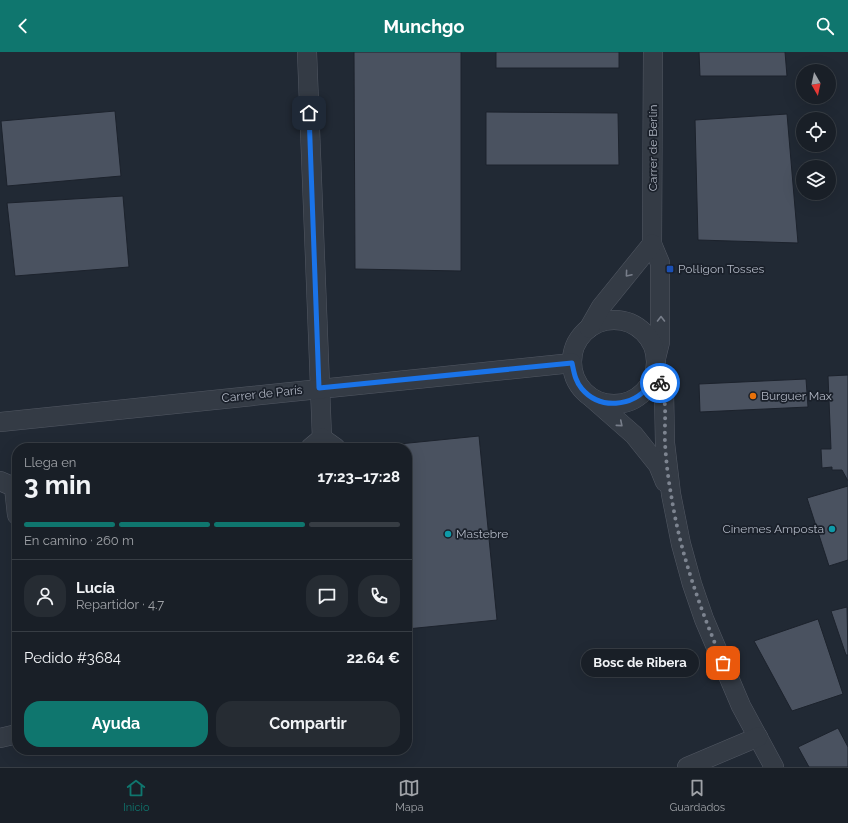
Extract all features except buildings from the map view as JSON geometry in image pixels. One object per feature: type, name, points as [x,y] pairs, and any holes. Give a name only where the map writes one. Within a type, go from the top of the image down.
[{"type":"street","points":[[307,52],[319,388],[323,443]]},
{"type":"street","name":"Carrer de Berlín","points":[[653,52],[652,244],[660,263],[660,342],[656,365]]},
{"type":"street","points":[[652,244],[601,307],[589,328],[576,343],[572,363],[575,376],[581,388],[634,435],[658,465],[670,494]]},
{"type":"street","points":[[589,328],[600,322],[613,320],[626,321],[637,326],[647,334],[653,345],[656,365],[664,392],[665,444],[670,494],[692,584],[699,605],[741,706],[774,767]]},
{"type":"street","name":"Carrer de París","points":[[0,422],[572,363]]},
{"type":"street","points":[[591,397],[604,403],[617,404],[630,401],[641,394],[650,385],[656,365]]},
{"type":"street","points":[[0,481],[12,485]]},
{"type":"street","points":[[0,738],[12,735]]},
{"type":"street","points":[[687,767],[758,737]]},
{"type":"way so far","points":[[660,383],[664,392],[665,444],[670,494],[681,544],[692,584],[704,619],[723,663]]},
{"type":"place","name":"Pol·ligon Tosses","points":[[670,269]]},
{"type":"place","name":"Burguer Max","points":[[753,396]]},
{"type":"place","name":"Cinemes Amposta","points":[[832,529]]},
{"type":"place","name":"Mastebre","points":[[448,534]]},
{"type":"place","name":"Bosc de Ribera","points":[[723,663]]},
{"type":"route","points":[[309,113],[319,388],[572,363],[575,376],[581,388],[591,397],[604,403],[617,404],[630,401],[641,394],[650,385],[655,372],[660,383]]}]
